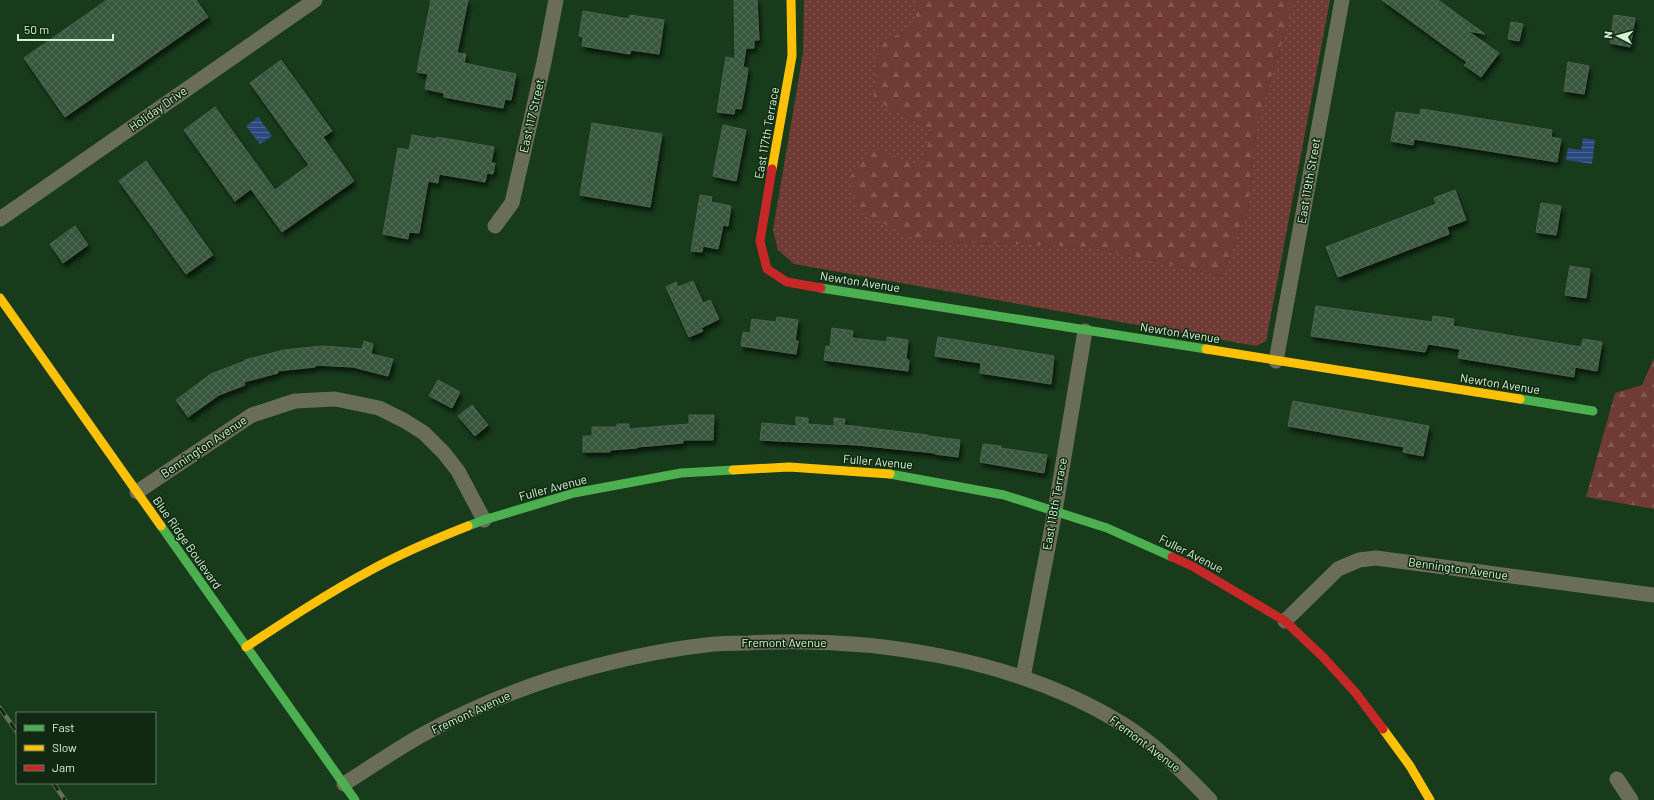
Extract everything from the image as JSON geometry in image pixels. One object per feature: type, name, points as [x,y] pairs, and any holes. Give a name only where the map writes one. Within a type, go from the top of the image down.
[{"type":"street","name":"Holiday Drive","points":[[0,219],[315,0]]},
{"type":"street","name":"East 117 Street","points":[[495,226],[512,203],[544,62],[556,0]]},
{"type":"street","name":"East 117th Terrace","points":[[767,269],[760,241],[792,56],[791,0]]},
{"type":"street","name":"East 119th Street","points":[[1276,361],[1342,0]]},
{"type":"street","name":"Newton Avenue","points":[[767,269],[787,282],[1085,331],[1593,411]]},
{"type":"street","name":"Blue Ridge Boulevard","points":[[0,298],[246,647],[356,800]]},
{"type":"street","name":"East 118th Terrace","points":[[1023,677],[1055,511],[1085,331]]},
{"type":"street","name":"Bennington Avenue","points":[[137,492],[252,415],[295,401],[335,399],[379,408],[405,421],[424,433],[444,453],[458,471],[484,520]]},
{"type":"street","name":"Fuller Avenue","points":[[246,647],[323,597],[372,569],[428,542],[484,520],[574,492],[681,473],[789,467],[897,474],[1004,495],[1107,528],[1192,566],[1285,621],[1323,657],[1355,692],[1410,766],[1430,800]]},
{"type":"street","name":"Bennington Avenue","points":[[1285,621],[1338,569],[1359,560],[1376,558],[1654,595]]},
{"type":"street","name":"Fremont Avenue","points":[[344,784],[420,737],[478,707],[552,678],[629,658],[707,645],[786,640],[865,644],[944,656],[1023,677],[1071,696],[1122,724],[1175,764],[1210,800]]},
{"type":"street","points":[[1617,779],[1631,800]]},
{"type":"green space","points":[[804,0],[918,0],[914,27],[880,43],[873,99],[932,130],[921,167],[919,241],[1090,247],[1222,276],[1248,209],[1257,123],[1295,0],[1330,0],[1266,341],[1256,346],[794,264],[778,250],[773,230],[803,53]]},
{"type":"green space","points":[[918,0],[1295,0],[1257,123],[1248,209],[1222,276],[1090,247],[919,241],[858,211],[850,177],[872,147],[921,167],[932,130],[873,99],[880,43],[914,27]]},
{"type":"green space","points":[[1654,358],[1654,509],[1586,497],[1615,393],[1642,385]]},
{"type":"water","points":[[258,117],[272,136],[260,144],[246,126]]},
{"type":"water","points":[[1583,138],[1595,140],[1592,164],[1566,160],[1568,148],[1581,150]]},
{"type":"building","points":[[107,0],[196,0],[208,17],[65,117],[24,58]]},
{"type":"building","points":[[431,0],[468,0],[457,53],[466,54],[464,63],[516,74],[511,100],[505,99],[503,108],[444,97],[444,93],[425,89],[428,74],[417,72]]},
{"type":"building","points":[[734,0],[757,0],[759,40],[754,40],[754,48],[746,48],[743,67],[748,68],[746,83],[741,109],[735,108],[734,114],[717,112],[726,57],[735,59]]},
{"type":"building","points":[[1382,0],[1438,0],[1485,34],[1468,31],[1499,53],[1481,77],[1464,65],[1467,62]]},
{"type":"building","points":[[583,11],[629,19],[630,15],[664,20],[659,54],[631,50],[630,54],[582,46],[583,37],[579,36]]},
{"type":"building","points":[[1614,15],[1635,18],[1630,47],[1610,43]]},
{"type":"building","points":[[1511,22],[1523,24],[1519,41],[1508,39]]},
{"type":"building","points":[[281,60],[332,131],[323,137],[354,181],[282,232],[251,189],[235,201],[184,130],[215,107],[275,190],[309,165],[250,83]]},
{"type":"building","points":[[1568,62],[1589,66],[1584,94],[1564,91]]},
{"type":"building","points":[[1421,109],[1552,130],[1551,137],[1561,139],[1557,162],[1414,139],[1413,145],[1391,141],[1396,112],[1420,115]]},
{"type":"building","points":[[592,123],[662,134],[650,207],[580,195]]},
{"type":"building","points":[[723,125],[746,130],[736,181],[713,176]]},
{"type":"building","points":[[412,135],[436,139],[437,137],[494,147],[491,163],[495,163],[493,174],[487,173],[485,182],[439,174],[438,183],[428,181],[419,233],[409,232],[408,239],[383,234],[398,148],[409,150]]},
{"type":"building","points":[[146,161],[213,255],[186,274],[119,181]]},
{"type":"building","points":[[1455,190],[1466,220],[1447,227],[1449,234],[1338,277],[1326,247],[1436,204],[1434,198]]},
{"type":"building","points":[[700,195],[712,197],[711,202],[731,206],[728,226],[723,225],[718,249],[703,246],[702,252],[691,251]]},
{"type":"building","points":[[1541,203],[1561,206],[1556,235],[1536,232]]},
{"type":"building","points":[[75,226],[88,245],[63,263],[50,244]]},
{"type":"building","points":[[1570,266],[1590,269],[1586,298],[1565,295]]},
{"type":"building","points":[[693,281],[703,303],[710,300],[719,319],[701,328],[703,331],[689,337],[666,287],[676,282],[678,287]]},
{"type":"building","points":[[1316,306],[1432,322],[1433,316],[1454,319],[1453,326],[1581,347],[1583,339],[1602,342],[1597,371],[1575,367],[1574,377],[1458,358],[1460,349],[1428,344],[1425,352],[1311,336]]},
{"type":"building","points":[[777,317],[798,320],[795,341],[798,341],[796,354],[741,346],[743,332],[750,333],[752,319],[776,322]]},
{"type":"building","points":[[832,328],[853,331],[852,338],[887,342],[887,337],[908,340],[906,359],[909,360],[908,371],[824,360],[826,346],[830,347]]},
{"type":"building","points":[[938,337],[1054,356],[1051,384],[980,373],[981,363],[935,356]]},
{"type":"building","points":[[364,341],[373,344],[371,354],[393,359],[388,376],[353,367],[315,365],[315,367],[277,371],[278,373],[244,382],[245,385],[219,395],[188,417],[176,400],[211,374],[245,360],[284,350],[322,346],[362,349]]},
{"type":"building","points":[[438,380],[460,392],[452,408],[429,396]]},
{"type":"building","points":[[1293,401],[1429,426],[1423,456],[1403,452],[1404,447],[1288,426]]},
{"type":"building","points":[[472,405],[488,425],[475,436],[458,416]]},
{"type":"building","points":[[689,415],[714,415],[713,440],[683,440],[683,443],[610,450],[610,452],[583,452],[583,436],[592,436],[592,427],[617,427],[617,424],[629,424],[629,429],[689,424]]},
{"type":"building","points":[[796,417],[808,418],[808,424],[834,426],[834,418],[845,419],[844,425],[960,440],[958,457],[935,453],[857,445],[760,440],[762,423],[796,426]]},
{"type":"building","points":[[983,444],[1047,455],[1044,473],[980,462]]},
{"type":"railway","points":[[0,708],[16,731]]},
{"type":"railway","points":[[54,784],[65,800]]},
{"type":"traffic: fast","points":[[821,288],[1206,349]]},
{"type":"traffic: fast","points":[[1520,399],[1593,411]]},
{"type":"traffic: fast","points":[[468,526],[574,493],[681,473],[733,470]]},
{"type":"traffic: fast","points":[[890,474],[1004,495],[1107,528],[1172,557]]},
{"type":"traffic: fast","points":[[161,526],[355,800]]},
{"type":"traffic: slow","points":[[772,169],[792,56],[791,0]]},
{"type":"traffic: slow","points":[[0,298],[161,526]]},
{"type":"traffic: slow","points":[[1206,349],[1520,399]]},
{"type":"traffic: slow","points":[[733,470],[789,467],[890,474]]},
{"type":"traffic: slow","points":[[246,647],[323,597],[371,570],[419,546],[468,526]]},
{"type":"traffic: slow","points":[[1383,729],[1410,766],[1430,800]]},
{"type":"traffic: jam","points":[[772,169],[760,241],[767,269],[787,282],[821,288]]},
{"type":"traffic: jam","points":[[1172,557],[1192,566],[1285,621],[1323,657],[1355,692],[1383,729]]}]
